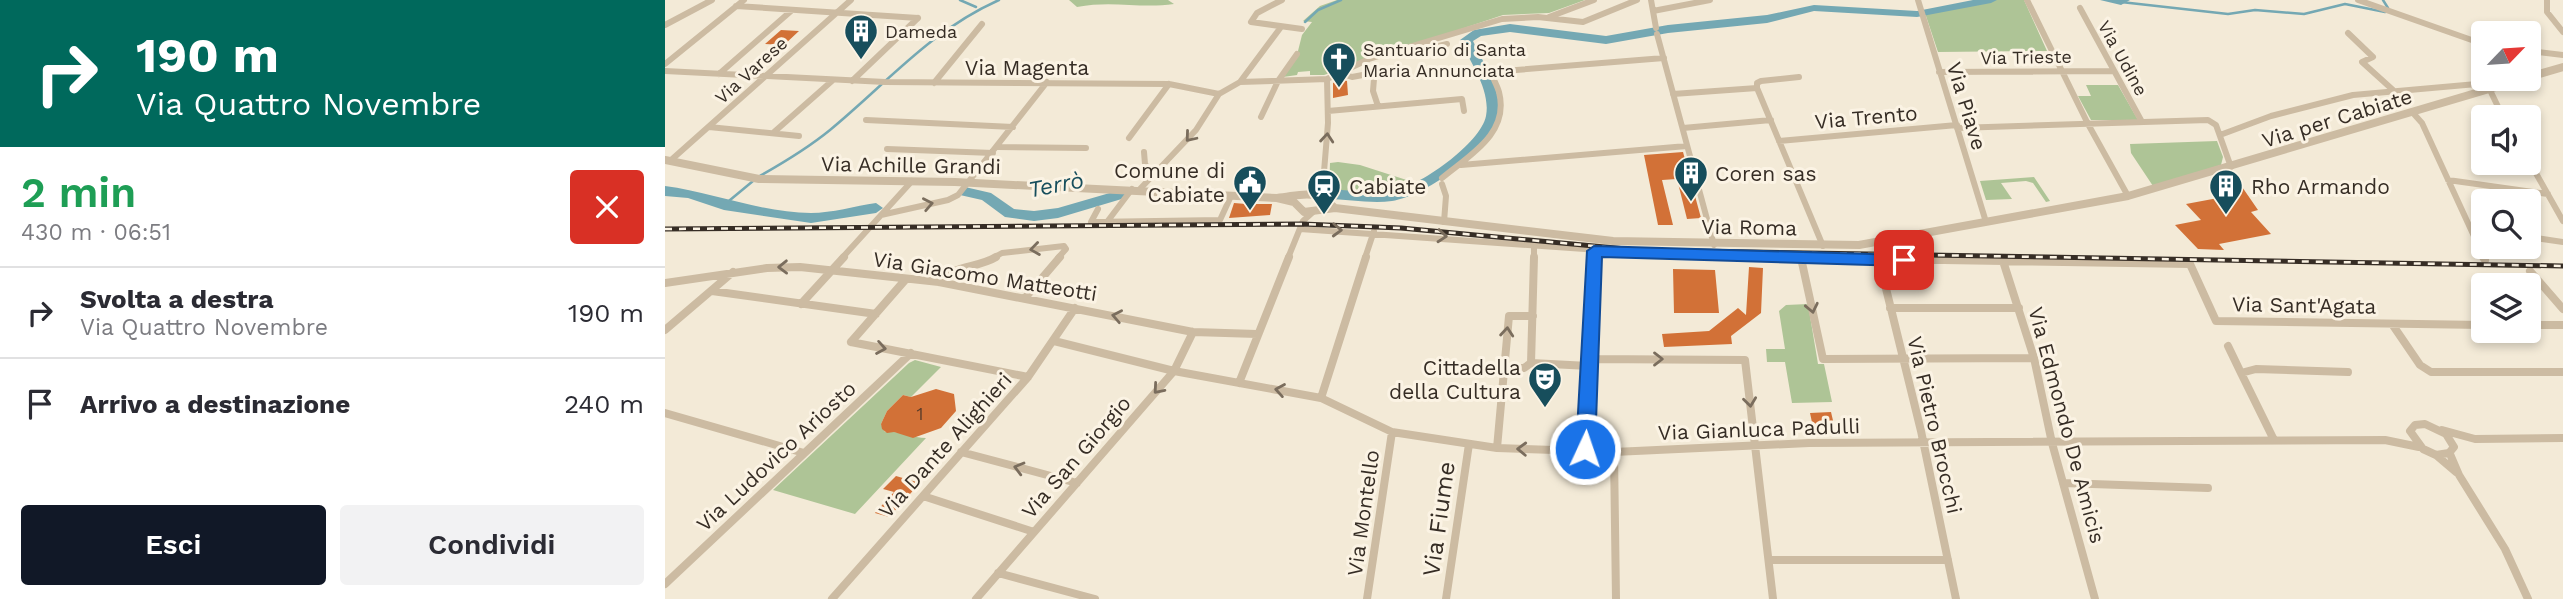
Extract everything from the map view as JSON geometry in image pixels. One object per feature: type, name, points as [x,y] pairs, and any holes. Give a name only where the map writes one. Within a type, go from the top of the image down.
[{"type":"street","points":[[665,25],[712,0]]},
{"type":"street","points":[[665,64],[744,0]]},
{"type":"street","name":"Via Varese","points":[[668,161],[851,0]]},
{"type":"street","points":[[1282,0],[1257,13],[1251,21],[1253,24],[1301,29]]},
{"type":"street","points":[[1545,18],[1594,0]]},
{"type":"street","points":[[1240,82],[1327,79],[1369,59],[1499,20],[1521,17],[1587,22],[1637,0]]},
{"type":"street","points":[[1651,0],[1656,31],[1714,245]]},
{"type":"street","points":[[1653,11],[1710,0]]},
{"type":"street","name":"Via Piave","points":[[1917,0],[1986,222]]},
{"type":"street","points":[[2027,0],[2088,124],[2128,196]]},
{"type":"street","points":[[2358,0],[2471,40]]},
{"type":"street","points":[[2547,0],[2547,12],[2563,32]]},
{"type":"street","points":[[736,6],[918,18],[852,81]]},
{"type":"street","name":"Via Udine","points":[[2080,8],[2142,122]]},
{"type":"street","points":[[719,74],[791,11]]},
{"type":"street","points":[[934,83],[982,24]]},
{"type":"street","points":[[1107,222],[1135,190],[1186,142],[1209,114],[1219,94],[1240,82],[1282,27]]},
{"type":"street","points":[[2349,33],[2373,57],[2362,62],[2393,91]]},
{"type":"street","points":[[1350,68],[1447,44]]},
{"type":"street","points":[[2541,52],[2561,55]]},
{"type":"street","points":[[1261,117],[1278,81],[1297,54]]},
{"type":"street","points":[[1444,222],[1446,196],[1442,181],[1482,145],[1501,120],[1500,97],[1491,72],[1664,58]]},
{"type":"street","points":[[2541,73],[2563,67]]},
{"type":"street","name":"Via Magenta","points":[[665,71],[877,82],[1169,84],[1219,94]]},
{"type":"street","name":"Via Trieste","points":[[1939,72],[2113,71]]},
{"type":"street","points":[[1339,72],[1352,76],[1368,74],[1374,79],[1373,92],[1378,106]]},
{"type":"street","points":[[1799,77],[1759,81],[1757,88],[1823,246]]},
{"type":"street","points":[[1239,383],[1302,225],[1324,199],[1327,79]]},
{"type":"street","points":[[773,133],[834,80]]},
{"type":"street","points":[[881,215],[954,198],[998,147],[1047,82]]},
{"type":"street","points":[[1129,138],[1169,84]]},
{"type":"street","points":[[2231,167],[2220,135],[2266,117],[2355,94],[2471,85]]},
{"type":"street","points":[[1673,94],[1757,88]]},
{"type":"street","name":"Via per Cabiate","points":[[2160,187],[2413,113],[2471,91]]},
{"type":"street","points":[[1328,111],[1462,99],[1464,111]]},
{"type":"street","points":[[2413,113],[2422,123],[2485,260]]},
{"type":"street","points":[[866,120],[1013,127]]},
{"type":"street","points":[[1682,128],[1771,120]]},
{"type":"street","name":"Via Trento","points":[[1779,141],[1957,126],[2208,120],[2215,123],[2220,135]]},
{"type":"street","points":[[709,127],[799,136]]},
{"type":"street","points":[[1460,165],[1687,146]]},
{"type":"street","points":[[998,147],[1086,148]]},
{"type":"street","points":[[887,149],[993,153]]},
{"type":"street","points":[[1144,152],[1146,164],[1152,173]]},
{"type":"street","name":"Via Achille Grandi","points":[[668,161],[757,178],[968,183],[1277,198],[1290,200],[1299,208],[1315,211]]},
{"type":"street","points":[[2537,175],[2563,221]]},
{"type":"street","points":[[2448,180],[2548,194]]},
{"type":"street","points":[[801,304],[912,181]]},
{"type":"street","name":"Via Roma","points":[[1315,211],[1335,208],[1578,239],[1714,245],[1823,246],[1871,243],[2128,196],[2160,187]]},
{"type":"street","name":"Via Achille Grandi","points":[[1277,198],[1315,194],[1324,199]]},
{"type":"street","points":[[1098,209],[1091,222],[1220,220],[1231,196]]},
{"type":"street","points":[[1302,225],[1299,208],[1304,196]]},
{"type":"street","name":"Via Roma","points":[[1324,199],[1335,208]]},
{"type":"street","points":[[1302,225],[1594,251],[2003,261]]},
{"type":"street","points":[[1321,398],[1374,231]]},
{"type":"street","points":[[2541,239],[2563,242]]},
{"type":"street","points":[[939,282],[946,273],[987,262],[1002,253],[1061,245],[1066,249],[1025,299]]},
{"type":"street","points":[[1527,365],[1533,316],[1534,246]]},
{"type":"street","points":[[1585,451],[1594,251]]},
{"type":"street","points":[[1801,258],[1823,359],[2034,358]]},
{"type":"street","name":"Via Pietro Brocchi","points":[[1879,260],[1924,444],[1956,599]]},
{"type":"street","name":"Via Sant'Agata","points":[[2003,261],[2190,264],[2216,321],[2471,325]]},
{"type":"street","name":"Via Edmondo De Amicis","points":[[2003,261],[2034,358],[2052,443],[2095,599]]},
{"type":"street","name":"Via Giacomo Matteotti","points":[[665,283],[783,267],[833,270],[939,282],[1193,332],[1257,334]]},
{"type":"street","points":[[2530,271],[2563,309]]},
{"type":"street","points":[[665,330],[734,272]]},
{"type":"street","points":[[906,279],[851,342],[1028,377]]},
{"type":"street","points":[[712,291],[876,314]]},
{"type":"street","points":[[1890,308],[2019,307]]},
{"type":"street","name":"Via Dante Alighieri","points":[[832,599],[1028,377],[1075,308]]},
{"type":"street","points":[[1497,449],[1509,316],[1533,316]]},
{"type":"street","name":"Via Sant'Agata","points":[[2392,324],[2420,365],[2431,372],[2563,372]]},
{"type":"street","points":[[2541,325],[2563,325]]},
{"type":"street","name":"Via San Giorgio","points":[[976,599],[1174,371],[1193,332]]},
{"type":"street","name":"Via Gianluca Padulli","points":[[1054,341],[1174,371],[1321,398],[1392,432],[1497,449],[1614,452],[1755,445],[2274,440]]},
{"type":"street","points":[[2228,346],[2274,440],[2385,440],[2419,447],[2436,455],[2459,475]]},
{"type":"street","name":"Via Ludovico Ariosto","points":[[665,584],[911,353]]},
{"type":"street","points":[[1504,368],[1527,365],[1745,360],[1773,599]]},
{"type":"street","points":[[2241,373],[2256,369],[2348,372]]},
{"type":"street","points":[[665,412],[804,453]]},
{"type":"street","points":[[2385,440],[2410,431],[2415,425],[2425,424],[2475,439]]},
{"type":"street","points":[[2442,430],[2451,439],[2459,475],[2505,549],[2528,599]]},
{"type":"street","points":[[2410,431],[2411,438],[2419,447]]},
{"type":"street","name":"Via Montello","points":[[1367,599],[1392,432]]},
{"type":"street","points":[[2436,455],[2452,453],[2461,443],[2475,439],[2563,438]]},
{"type":"street","name":"Via Fiume","points":[[1446,599],[1469,444]]},
{"type":"street","points":[[961,452],[1077,484]]},
{"type":"street","points":[[1614,452],[1616,599]]},
{"type":"street","points":[[2063,483],[2208,488]]},
{"type":"street","points":[[923,495],[1034,532]]},
{"type":"street","points":[[1769,560],[1948,561]]},
{"type":"street","points":[[997,573],[1095,599]]},
{"type":"green space","points":[[1069,0],[1168,0],[1174,4],[1103,4],[1077,7]]},
{"type":"green space","points":[[1337,0],[1585,0],[1549,13],[1503,15],[1324,75],[1310,75],[1310,71],[1283,77],[1296,59],[1302,35],[1312,22],[1303,21],[1320,6]]},
{"type":"green space","points":[[1996,0],[2024,0],[2047,51],[1938,52],[1925,13]]},
{"type":"green space","points":[[2086,85],[2118,85],[2138,120],[2091,120],[2078,96],[2091,96]]},
{"type":"green space","points":[[2217,141],[2223,157],[2221,165],[2153,186],[2131,153],[2130,144]]},
{"type":"green space","points":[[1330,163],[1360,165],[1419,184],[1390,194],[1329,193]]},
{"type":"green space","points":[[2034,177],[2050,201],[2046,202],[2033,183],[2026,181],[2001,183],[2012,199],[1986,200],[1980,181]]},
{"type":"green space","points":[[1808,304],[1818,364],[1824,364],[1832,402],[1792,403],[1785,362],[1767,362],[1766,349],[1785,349],[1779,311],[1786,305]]},
{"type":"green space","points":[[915,360],[941,367],[911,397],[903,395],[887,411],[881,424],[885,432],[926,438],[855,514],[773,490],[909,363]]},
{"type":"building","points":[[781,30],[799,31],[784,45],[765,44]]},
{"type":"building","name":"Santuario di Santa Maria Annunciata","points":[[1340,79],[1347,81],[1348,95],[1333,98],[1333,83]]},
{"type":"building","points":[[1683,152],[1701,218],[1687,219],[1677,179],[1662,180],[1673,225],[1658,225],[1644,155]]},
{"type":"building","name":"Rho Armando","points":[[2238,181],[2258,210],[2251,212],[2271,234],[2219,244],[2224,250],[2198,249],[2175,225],[2201,220],[2186,204],[2234,195],[2222,185]]},
{"type":"building","name":"Comune di Cabiate","points":[[1234,203],[1272,204],[1270,215],[1229,218]]},
{"type":"building","points":[[1749,267],[1763,268],[1761,313],[1731,336],[1732,344],[1664,347],[1662,334],[1709,331],[1738,308],[1746,315]]},
{"type":"building","points":[[1673,269],[1715,270],[1719,313],[1674,313]]},
{"type":"building","points":[[936,389],[954,394],[956,411],[941,428],[913,438],[894,432],[887,433],[882,429],[881,424],[887,411],[903,395],[911,397]]},
{"type":"building","points":[[1831,412],[1835,429],[1813,427],[1810,413]]},
{"type":"building","points":[[896,476],[920,483],[889,517],[875,513],[894,492],[883,489]]},
{"type":"waterway","points":[[960,0],[976,7]]},
{"type":"waterway","points":[[758,177],[822,137],[930,42],[952,26],[999,0]]},
{"type":"waterway","points":[[1305,22],[1318,10],[1341,0]]},
{"type":"waterway","name":"Terrò","points":[[1327,194],[1392,196],[1404,193],[1451,165],[1480,139],[1489,126],[1493,106],[1484,76],[1466,40],[1478,33],[1510,28],[1606,40],[1668,29],[1767,19],[1814,8],[1917,14],[1991,0]]},
{"type":"waterway","name":"Terrò","points":[[2106,0],[2124,0]]},
{"type":"waterway","points":[[2121,2],[2228,14],[2255,10],[2304,14],[2345,4],[2385,12],[2388,8],[2383,0]]},
{"type":"waterway","points":[[724,205],[753,181]]},
{"type":"waterway","name":"Terrò","points":[[665,191],[689,194],[724,205],[811,218],[876,208]]},
{"type":"waterway","name":"Terrò","points":[[965,192],[986,196],[1010,214],[1034,216],[1058,213],[1120,195]]},
{"type":"railway","points":[[665,229],[1302,224],[1401,228],[1637,250],[2563,266]]},
{"type":"place","name":"Dameda","points":[[861,61]]},
{"type":"place","name":"Santuario di Santa Maria Annunciata","points":[[1339,89]]},
{"type":"place","name":"Coren sas","points":[[1691,203]]},
{"type":"place","name":"Comune di Cabiate","points":[[1250,212]]},
{"type":"place","name":"Cabiate","points":[[1324,216]]},
{"type":"place","name":"Rho Armando","points":[[2226,216]]},
{"type":"place","name":"Cittadella della Cultura","points":[[1545,409]]},
{"type":"route","points":[[1585,449],[1594,251],[1670,256],[1904,260]]}]
